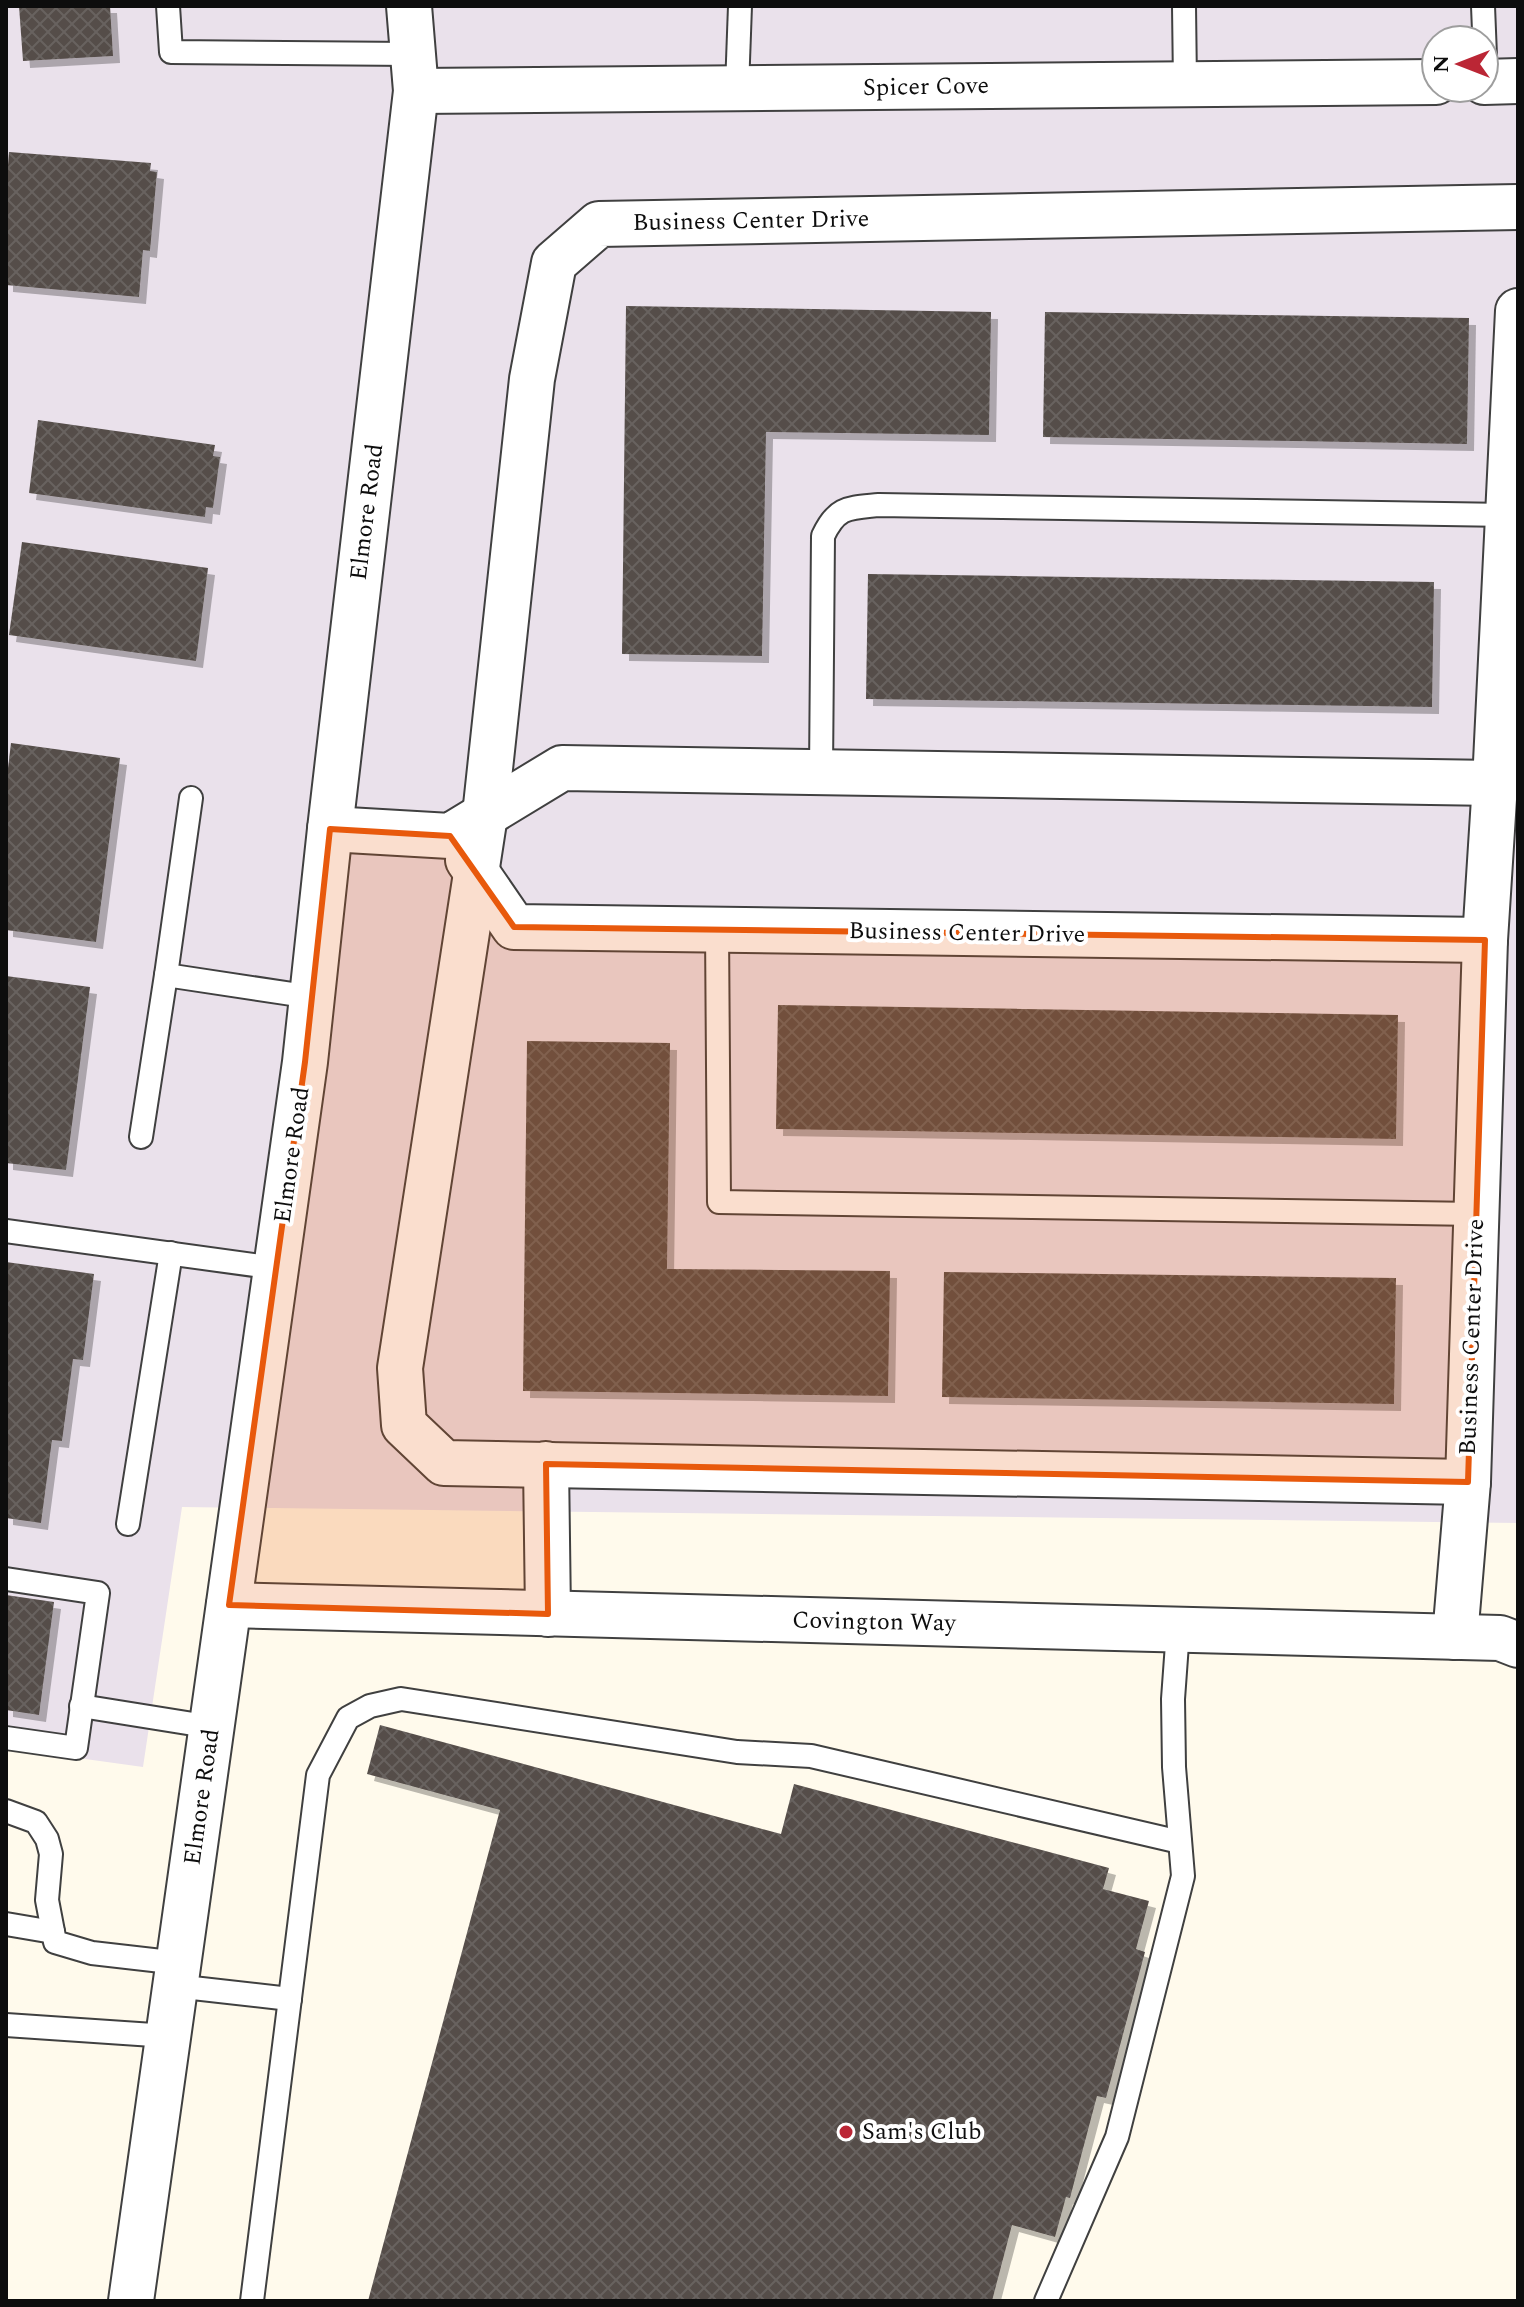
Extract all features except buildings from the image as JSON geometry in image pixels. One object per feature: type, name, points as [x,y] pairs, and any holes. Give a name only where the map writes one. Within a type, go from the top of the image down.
[{"type":"street","name":"Elmore Road","points":[[131,2301],[305,1062],[415,72],[409,6]]},
{"type":"street","name":"Spicer Cove","points":[[415,72],[737,88],[1420,82]]},
{"type":"street","name":"Business Center Drive","points":[[1485,940],[514,927],[476,873],[467,825],[532,379],[554,263],[599,224],[1518,207]]},
{"type":"street","name":"Business Center Drive","points":[[1455,1637],[1468,1482],[1485,940],[1518,311]]},
{"type":"street","points":[[330,829],[467,825],[562,768],[1495,783]]},
{"type":"street","points":[[476,873],[400,1368],[404,1425],[444,1463],[1468,1482]]},
{"type":"street","points":[[546,1464],[548,1614]]},
{"type":"street","name":"Covington Way","points":[[229,1605],[1500,1638],[1518,1645]]},
{"type":"lane","points":[[168,6],[171,52],[415,72]]},
{"type":"lane","points":[[737,88],[740,6]]},
{"type":"lane","points":[[1184,6],[1185,84]]},
{"type":"lane","points":[[821,772],[823,536],[838,513],[848,508],[879,505],[1508,515]]},
{"type":"lane","points":[[141,1137],[191,798]]},
{"type":"lane","points":[[717,929],[719,1202],[1476,1214]]},
{"type":"lane","points":[[166,975],[312,997]]},
{"type":"lane","points":[[6,1231],[276,1268]]},
{"type":"lane","points":[[128,1524],[171,1253]]},
{"type":"lane","points":[[6,1579],[98,1593],[76,1748],[6,1738]]},
{"type":"lane","points":[[1046,2301],[1117,2137],[1183,1876],[1174,1767],[1173,1714],[1178,1630]]},
{"type":"lane","points":[[252,2301],[318,1775],[348,1718],[370,1706],[401,1699],[737,1752],[811,1756],[1180,1842]]},
{"type":"lane","points":[[81,1706],[212,1727]]},
{"type":"lane","points":[[6,1811],[36,1822],[47,1839],[51,1854],[47,1900],[55,1942],[290,1999]]},
{"type":"lane","points":[[6,1924],[53,1932]]},
{"type":"lane","points":[[7,2031],[168,2036]]},
{"type":"highlighted area","points":[[330,829],[450,836],[514,927],[1485,940],[1468,1482],[546,1464],[548,1614],[229,1605],[305,1062]]},
{"type":"shaded area","points":[[6,6],[1518,6],[1518,1523],[182,1507],[143,1767],[6,1748]]},
{"type":"place","name":"Sam's Club","points":[[846,2132]]}]
